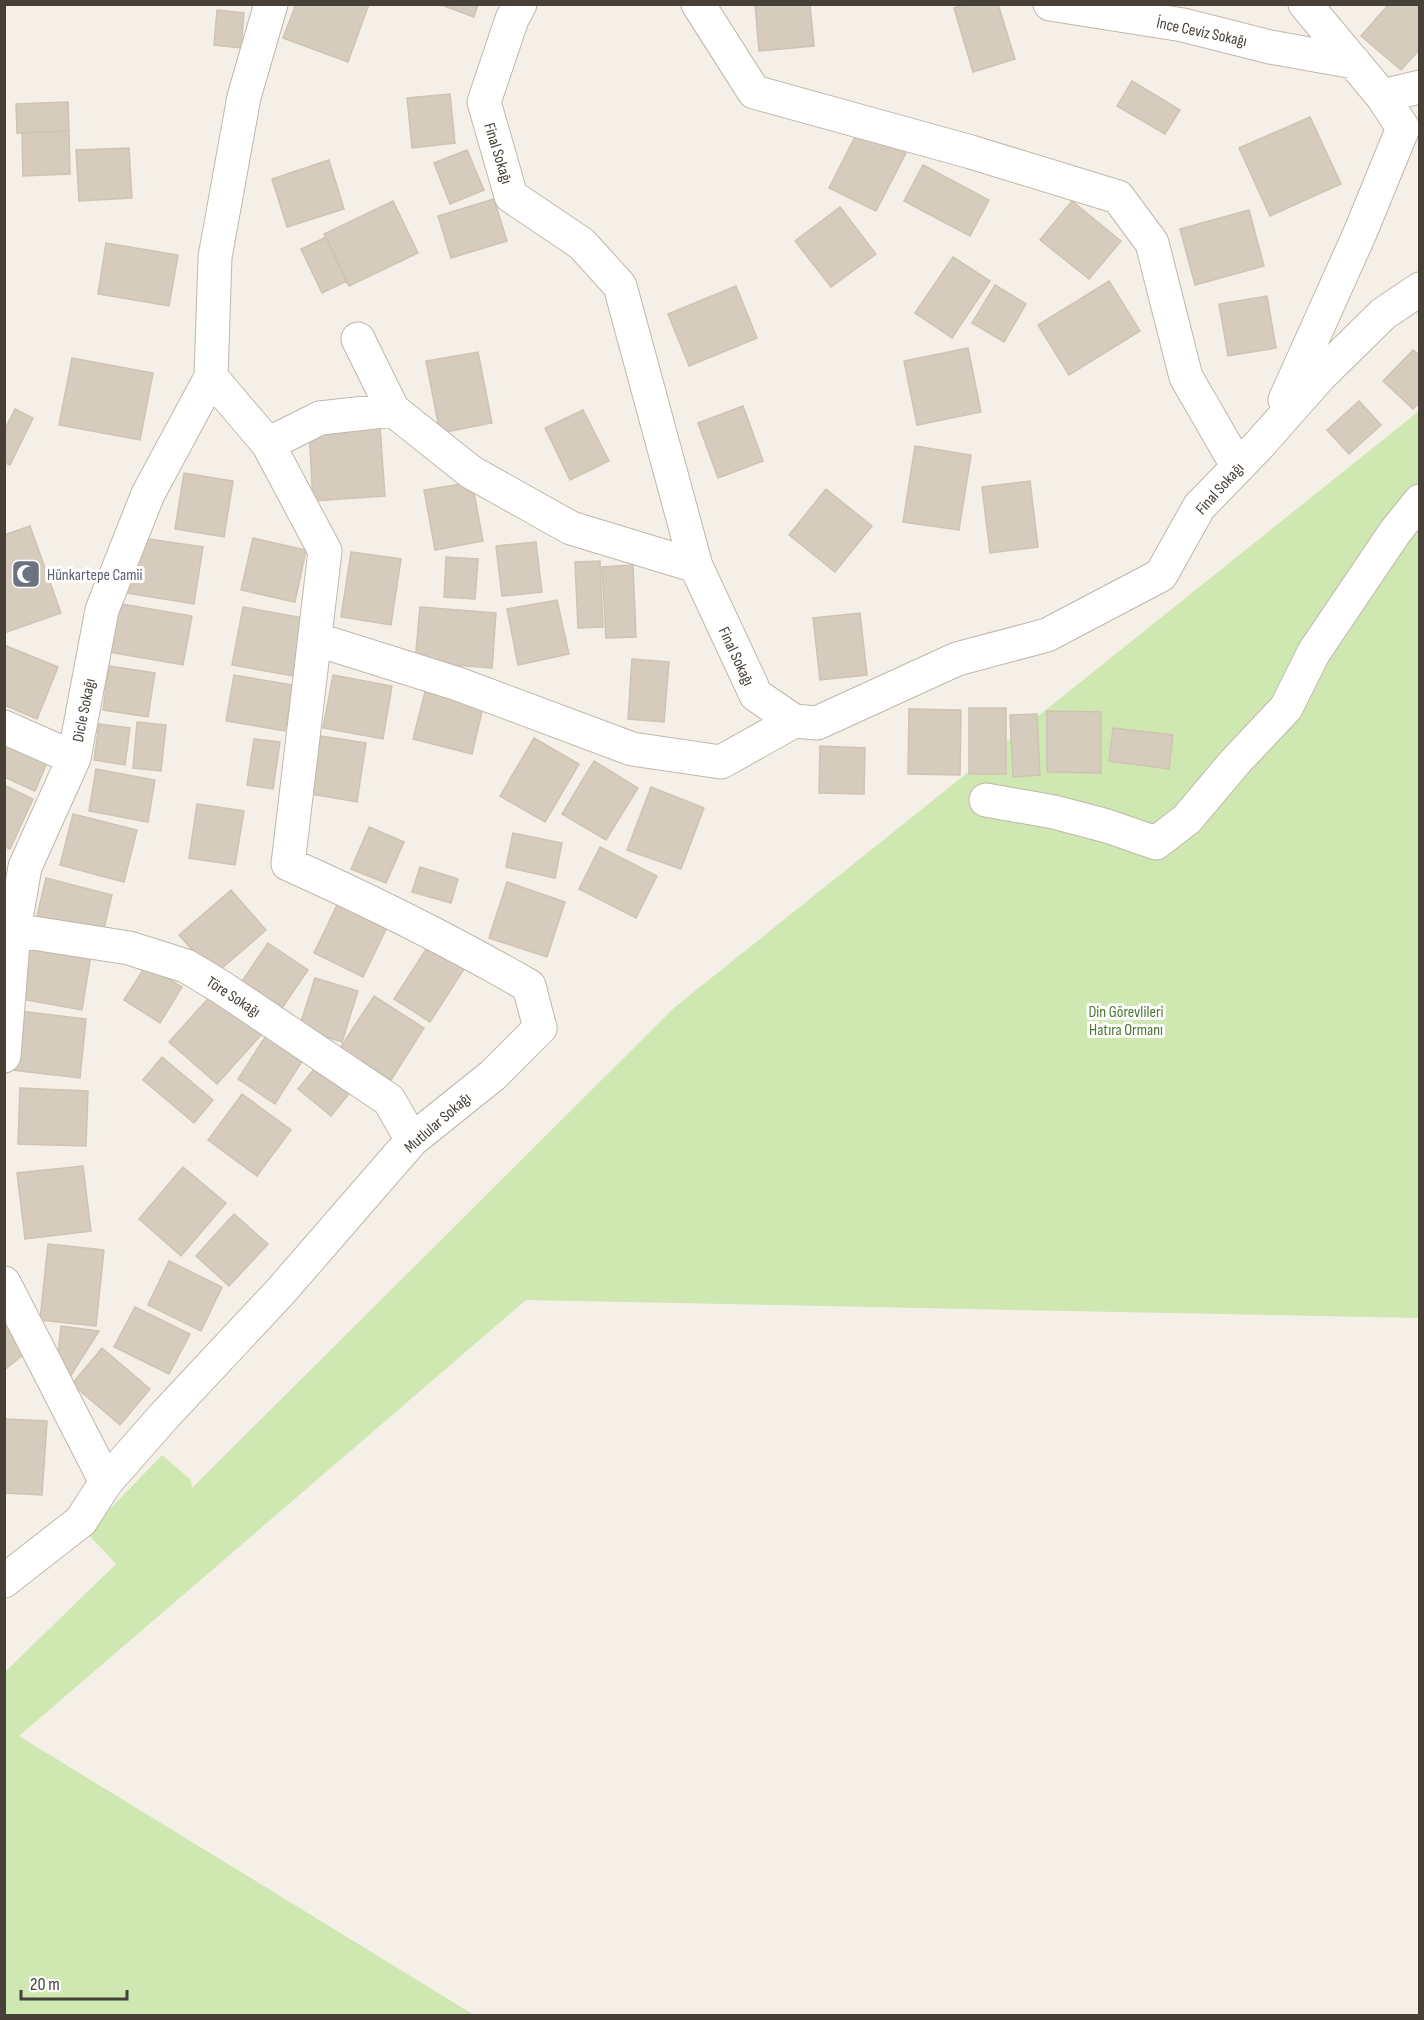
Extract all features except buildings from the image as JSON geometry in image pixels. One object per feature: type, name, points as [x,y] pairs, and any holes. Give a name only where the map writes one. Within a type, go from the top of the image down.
[{"type":"street","points":[[271,4],[244,97],[215,257],[211,377],[268,444],[325,551],[315,639],[458,684],[632,749],[722,762],[794,721]]},
{"type":"street","name":"Final Sokağı","points":[[520,4],[512,20],[484,102],[511,196],[582,244],[620,286],[696,566],[756,695],[794,721],[818,723],[957,659],[1047,635],[1161,575],[1199,507],[1271,432],[1320,376],[1383,314],[1419,289]]},
{"type":"street","points":[[698,4],[754,92],[971,152],[1118,197],[1152,243],[1186,377],[1238,467]]},
{"type":"street","name":"İnce Ceviz Sokağı","points":[[1050,4],[1183,25],[1270,47],[1354,62]]},
{"type":"street","points":[[1271,432],[1360,233],[1403,128],[1382,96],[1305,4]]},
{"type":"street","points":[[1382,96],[1419,87]]},
{"type":"street","points":[[358,339],[393,410],[471,472],[571,528],[696,566]]},
{"type":"street","name":"Dicle Sokağı","points":[[4,1056],[14,930],[15,862],[74,758],[102,610],[148,494],[211,377]]},
{"type":"street","points":[[268,444],[320,418],[393,410]]},
{"type":"street","points":[[986,800],[1054,812],[1107,826],[1156,843],[1186,819],[1286,708],[1314,652],[1395,532],[1419,501]]},
{"type":"street","name":"Mutlular Sokağı","points":[[4,1581],[81,1521],[106,1482],[281,1291],[412,1140],[493,1075],[540,1028],[529,986],[453,943],[349,891],[288,864],[315,639]]},
{"type":"street","points":[[4,728],[74,758]]},
{"type":"street","name":"Töre Sokağı","points":[[14,930],[129,948],[186,966],[390,1100],[412,1140]]},
{"type":"street","points":[[4,1283],[106,1482]]},
{"type":"green space","name":"Din Görevlileri Hatıra Ormanı","points":[[1419,411],[1419,1318],[526,1300],[19,1736],[474,2015],[5,2016],[5,1672],[116,1564],[87,1533],[162,1455],[191,1480],[192,1488],[675,1007]]},
{"type":"place","name":"Hünkartepe Camii","points":[[26,574]]}]
